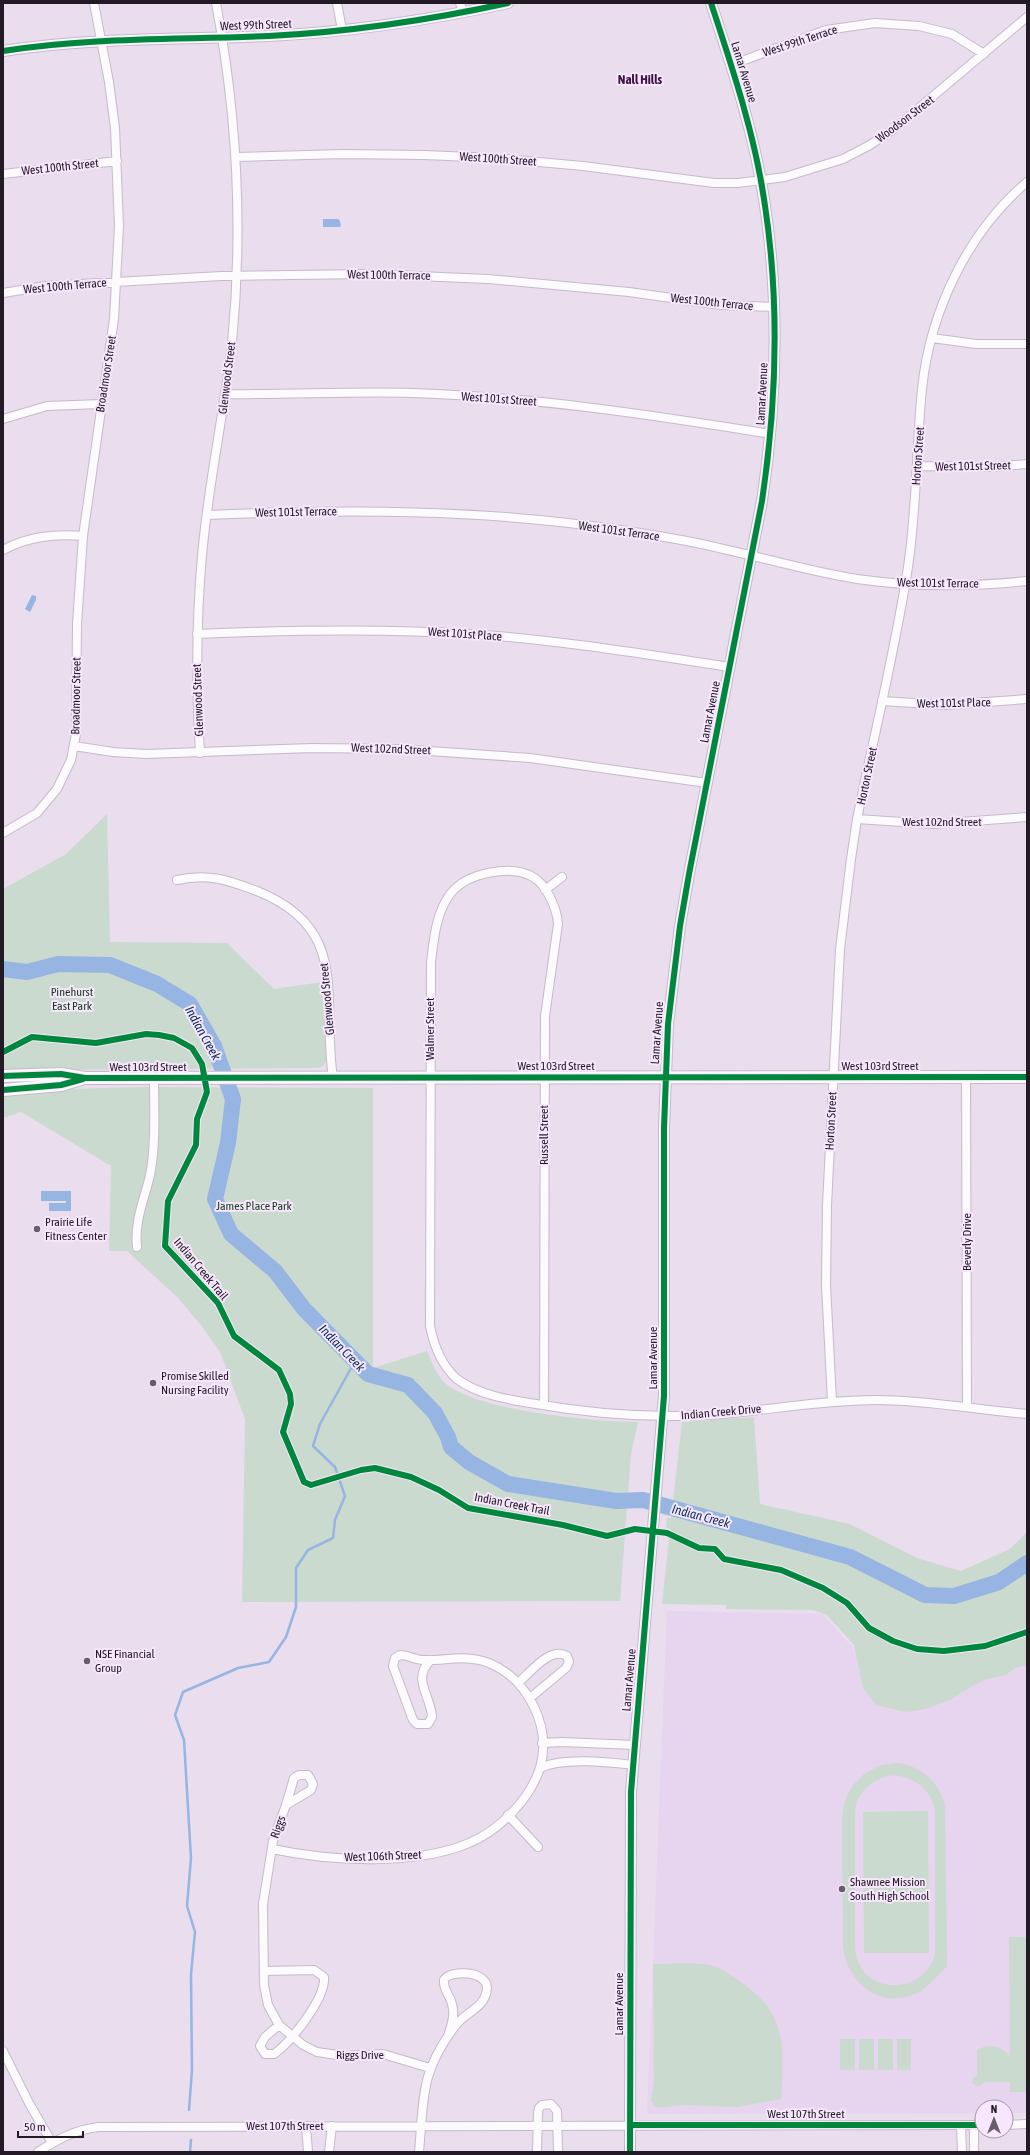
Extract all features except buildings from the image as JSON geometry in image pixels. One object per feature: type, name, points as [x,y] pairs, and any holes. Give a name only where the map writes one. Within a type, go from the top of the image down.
[{"type":"main road","name":"West 103rd Street","points":[[3,1076],[61,1074],[84,1078],[1027,1077]]},
{"type":"main road","name":"West 103rd Street","points":[[3,1090],[61,1085],[84,1078]]},
{"type":"street","name":"Broadmoor Street","points":[[3,833],[22,823],[46,804],[65,774],[74,746],[78,624],[83,536],[114,319],[119,226],[117,161],[109,82],[94,3]]},
{"type":"street","name":"Glenwood Street","points":[[200,753],[197,634],[202,555],[226,394],[236,276],[235,158],[216,3]]},
{"type":"street","points":[[337,3],[342,30]]},
{"type":"street","name":"West 99th Street","points":[[3,51],[102,41],[270,36],[342,30],[461,8],[508,3]]},
{"type":"street","name":"Lamar Avenue","points":[[630,2152],[630,1863],[635,1745],[659,1470],[664,1376],[665,1077],[673,977],[680,926],[762,502],[771,434],[776,361],[771,253],[760,181],[748,123],[711,3]]},
{"type":"street","name":"Woodson Street","points":[[760,181],[785,177],[815,169],[843,159],[870,145],[912,116],[1027,17]]},
{"type":"street","name":"West 99th Terrace","points":[[731,65],[826,30],[875,23],[919,26],[952,34],[984,54]]},
{"type":"street","name":"West 100th Street","points":[[235,158],[343,154],[495,158],[575,165],[714,183],[760,181]]},
{"type":"street","name":"West 100th Street","points":[[3,174],[117,161]]},
{"type":"street","name":"Horton Street","points":[[832,1401],[826,1284],[827,1205],[840,949],[850,859],[906,584],[912,538],[918,466],[922,389],[932,338],[948,291],[966,256],[983,230],[1004,205],[1027,182]]},
{"type":"street","name":"West 100th Terrace","points":[[3,294],[46,286],[117,281],[236,276],[370,274],[488,278],[629,292],[721,305],[774,307]]},
{"type":"street","points":[[932,338],[976,344],[1027,344]]},
{"type":"street","name":"West 101st Street","points":[[226,394],[379,393],[510,399],[638,413],[771,434]]},
{"type":"street","points":[[3,419],[24,411],[47,406],[101,404]]},
{"type":"street","name":"West 101st Street","points":[[918,466],[992,467],[1027,464]]},
{"type":"street","name":"West 101st Terrace","points":[[207,515],[342,511],[409,512],[512,518],[632,532],[752,555],[857,579],[906,584],[960,586],[1027,581]]},
{"type":"street","points":[[3,550],[27,539],[43,536],[83,536]]},
{"type":"street","name":"West 101st Place","points":[[197,634],[366,630],[472,634],[579,644],[730,667]]},
{"type":"street","name":"West 101st Place","points":[[882,702],[945,705],[1027,699]]},
{"type":"street","name":"West 102nd Street","points":[[74,746],[146,754],[312,748],[400,748],[574,763],[707,783]]},
{"type":"street","name":"West 102nd Street","points":[[858,819],[933,824],[1027,818]]},
{"type":"street","name":"Walmer Street","points":[[435,1347],[430,1326],[431,962],[441,909],[451,893],[467,880],[481,874],[494,871],[519,873],[533,877],[546,890]]},
{"type":"street","name":"Glenwood Street","points":[[177,880],[210,876],[246,886],[267,895],[294,910],[310,927],[322,952],[326,974],[330,1008],[330,1058],[333,1078]]},
{"type":"street","points":[[546,890],[562,877]]},
{"type":"street","name":"Russell Street","points":[[544,1405],[545,1016],[548,985],[558,932],[557,909],[546,890]]},
{"type":"street","name":"Beverly Drive","points":[[966,1077],[967,1407]]},
{"type":"street","points":[[137,1247],[135,1230],[151,1170],[154,1133],[154,1078]]},
{"type":"street","name":"Indian Creek Drive","points":[[435,1347],[442,1361],[450,1372],[464,1384],[483,1392],[544,1405],[600,1413],[662,1416],[708,1415],[832,1401],[878,1400],[967,1407],[1027,1414]]},
{"type":"street","points":[[518,1683],[551,1655],[562,1653],[567,1656],[569,1662],[566,1668],[530,1698]]},
{"type":"street","points":[[431,1660],[423,1671],[421,1682],[432,1717],[428,1724],[420,1725],[413,1720],[394,1662],[400,1655],[414,1659],[431,1660],[457,1657],[480,1660],[498,1668],[518,1683],[530,1698],[537,1713],[542,1743],[562,1742],[635,1745]]},
{"type":"street","name":"West 106th Street","points":[[272,1849],[336,1857],[369,1858],[417,1856],[470,1843],[492,1829],[508,1815],[527,1793],[540,1768],[542,1743]]},
{"type":"street","points":[[540,1768],[547,1764],[568,1762],[606,1762],[634,1765]]},
{"type":"street","name":"Riggs","points":[[272,1849],[276,1828],[286,1805]]},
{"type":"street","points":[[508,1815],[538,1848]]},
{"type":"street","name":"Riggs Drive","points":[[272,1849],[263,1904],[264,1971],[265,1993],[268,2005],[279,2025],[303,2045],[317,2052],[331,2055],[383,2054],[430,2068]]},
{"type":"street","points":[[264,1971],[314,1970],[324,1977],[323,1991],[293,2037],[274,2054],[265,2054],[260,2046],[262,2041],[279,2025]]},
{"type":"street","points":[[419,2152],[422,2096],[430,2068],[435,2055],[449,2033],[463,2017],[480,2005],[487,1988],[484,1980],[480,1976],[453,1974],[444,1980],[444,1987],[450,1998],[454,2012],[449,2033]]},
{"type":"street","points":[[3,2050],[25,2097],[52,2143]]},
{"type":"street","points":[[537,2152],[539,2108],[547,2104],[555,2107],[558,2126],[558,2152]]},
{"type":"street","points":[[1014,2125],[1027,2124]]},
{"type":"street","points":[[961,2125],[962,2152]]},
{"type":"street","name":"West 107th Street","points":[[38,2152],[52,2143],[75,2132],[98,2127],[974,2125]]},
{"type":"street","points":[[306,2126],[308,2152]]},
{"type":"street","points":[[329,2152],[332,2126]]},
{"type":"street","points":[[974,2152],[976,2139]]},
{"type":"shaded area","name":"Shawnee Mission South High School","points":[[667,1611],[822,1614],[854,1649],[890,1671],[1027,1663],[1027,2113],[1014,2113],[1014,2099],[974,2099],[974,2113],[647,2114]]},
{"type":"green space","name":"Pinehurst East Park","points":[[107,814],[110,942],[227,943],[274,989],[322,982],[325,1003],[326,1062],[323,1066],[318,1068],[3,1070],[3,889],[66,854]]},
{"type":"green space","name":"James Place Park","points":[[143,1087],[373,1088],[373,1368],[427,1351],[437,1372],[445,1383],[460,1393],[482,1401],[537,1413],[594,1420],[638,1422],[631,1454],[620,1601],[242,1602],[245,1419],[220,1352],[201,1325],[177,1297],[127,1251],[109,1251],[111,1166],[21,1112],[3,1118],[3,1095],[66,1089]]},
{"type":"green space","points":[[754,1417],[760,1504],[850,1524],[917,1558],[961,1571],[1010,1549],[1027,1532],[1027,1665],[1015,1668],[1006,1675],[987,1679],[950,1700],[925,1709],[906,1712],[876,1705],[863,1688],[854,1645],[827,1615],[813,1610],[726,1609],[726,1605],[662,1604],[670,1529],[666,1528],[667,1518],[671,1518],[682,1422]]},
{"type":"green space","points":[[898,1763],[914,1768],[928,1776],[934,1782],[945,1805],[947,1966],[925,1988],[917,1993],[903,1998],[890,1998],[867,1990],[851,1971],[843,1945],[842,1817],[845,1800],[853,1785],[865,1773],[881,1765]],"holes":[[[895,1776],[911,1780],[924,1789],[929,1795],[935,1811],[935,1953],[929,1968],[919,1978],[906,1984],[892,1985],[879,1982],[867,1975],[859,1964],[855,1948],[855,1809],[859,1797],[866,1788],[881,1778]]]},
{"type":"green space","points":[[928,1811],[929,1953],[864,1953],[863,1812]]},
{"type":"green space","points":[[1009,1937],[1027,1937],[1027,2092],[1010,2092],[1010,2082],[984,2082],[978,2087],[972,2083],[973,2078],[977,2075],[977,2050],[986,2046],[991,2046],[1003,2050],[1010,2056]]},
{"type":"green space","points":[[653,1964],[693,1964],[713,1966],[732,1976],[757,1995],[768,2007],[780,2034],[783,2065],[781,2099],[737,2107],[682,2105],[656,2108],[651,2101],[654,2081]]},
{"type":"green space","points":[[840,2039],[855,2039],[855,2070],[840,2070]]},
{"type":"green space","points":[[859,2039],[874,2039],[874,2070],[859,2070]]},
{"type":"green space","points":[[878,2039],[893,2039],[893,2070],[878,2070]]},
{"type":"green space","points":[[897,2039],[911,2039],[911,2070],[897,2070]]},
{"type":"water","points":[[323,219],[339,219],[341,225],[340,227],[323,227]]},
{"type":"water","points":[[32,595],[36,596],[36,600],[30,612],[25,609]]},
{"type":"water","points":[[41,1191],[71,1191],[71,1211],[49,1211],[49,1203],[66,1203],[66,1201],[41,1201]]},
{"type":"waterway","name":"Indian Creek","points":[[3,969],[27,972],[58,964],[110,965],[157,984],[190,1004],[214,1046],[233,1099],[228,1143],[215,1199],[231,1234],[275,1271],[304,1309],[368,1374],[408,1385],[435,1413],[448,1437],[451,1447],[469,1462],[508,1484],[616,1501],[643,1500],[850,1557],[925,1595],[954,1596],[999,1582],[1027,1563]]},
{"type":"waterway","points":[[189,2110],[192,2070],[191,1974],[195,1932],[187,1906],[191,1858],[184,1740],[175,1715],[183,1692],[238,1668],[269,1662],[286,1637],[296,1607],[296,1568],[308,1550],[333,1538],[335,1520],[345,1496],[335,1467],[313,1446],[320,1424],[355,1361]]},
{"type":"waterway","points":[[190,2152],[191,2140]]},
{"type":"cycle path","points":[[3,51],[36,46],[102,41],[269,36],[329,32],[419,20],[508,3]]},
{"type":"cycle path","points":[[630,2152],[631,1792],[664,1396],[664,1128],[668,1024],[680,926],[689,874],[762,501],[771,426],[775,350],[773,275],[760,174],[734,75],[711,3]]},
{"type":"cycle path","name":"Indian Creek Trail","points":[[3,1052],[32,1037],[96,1043],[146,1034],[174,1038],[192,1048],[202,1064],[207,1092],[197,1119],[196,1145],[168,1201],[165,1246],[218,1303],[234,1336],[279,1370],[290,1394],[291,1404],[283,1432],[304,1482],[311,1485],[361,1470],[375,1468],[411,1477],[439,1490],[468,1508],[563,1525],[607,1536],[635,1529],[667,1533],[699,1548],[715,1549],[724,1559],[781,1570],[823,1588],[847,1603],[869,1628],[893,1641],[917,1649],[944,1651],[985,1646],[1027,1632]]},
{"type":"cycle path","points":[[3,1076],[61,1074],[85,1078],[1027,1077]]},
{"type":"cycle path","points":[[3,1090],[61,1085],[83,1079]]},
{"type":"cycle path","points":[[630,2125],[974,2125]]},
{"type":"place","name":"Prairie Life Fitness Center","points":[[37,1229]]},
{"type":"place","name":"Promise Skilled Nursing Facility","points":[[153,1383]]},
{"type":"place","name":"NSE Financial Group","points":[[87,1661]]},
{"type":"place","name":"Shawnee Mission South High School","points":[[842,1889]]},
{"type":"district","name":"Nall Hills","points":[[640,79]]}]
